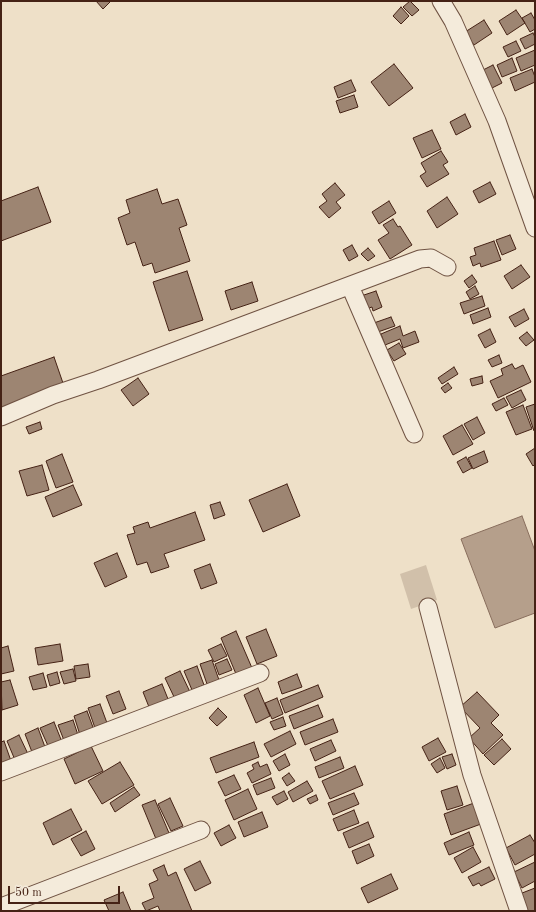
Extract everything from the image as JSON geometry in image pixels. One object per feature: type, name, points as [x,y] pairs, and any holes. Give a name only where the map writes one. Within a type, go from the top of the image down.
[{"type":"street","points":[[441,1],[453,21],[497,121],[535,228]]},
{"type":"street","points":[[1,417],[52,395],[98,380],[420,259],[431,258],[447,267]]},
{"type":"street","points":[[350,286],[414,434]]},
{"type":"street","points":[[428,607],[472,774],[519,911]]},
{"type":"street","points":[[1,772],[260,673]]},
{"type":"street","points":[[1,908],[201,830]]},
{"type":"shaded area","points":[[522,516],[535,551],[535,613],[495,628],[461,539]]},
{"type":"shaded area","points":[[426,565],[437,600],[411,609],[400,574]]},
{"type":"building","points":[[96,1],[111,1],[103,9]]},
{"type":"building","points":[[410,1],[419,10],[412,16],[403,7]]},
{"type":"building","points":[[401,7],[409,16],[401,24],[393,16]]},
{"type":"building","points":[[516,10],[525,23],[507,35],[499,21]]},
{"type":"building","points":[[531,13],[535,20],[535,29],[530,32],[522,18]]},
{"type":"building","points":[[484,20],[492,33],[474,45],[465,32]]},
{"type":"building","points":[[533,33],[535,37],[535,44],[525,49],[520,39]]},
{"type":"building","points":[[516,41],[521,51],[508,57],[503,47]]},
{"type":"building","points":[[535,50],[535,65],[521,71],[516,58]]},
{"type":"building","points":[[512,58],[517,71],[502,77],[497,65]]},
{"type":"building","points":[[394,64],[413,88],[389,106],[371,82]]},
{"type":"building","points":[[493,65],[502,83],[492,88],[483,70]]},
{"type":"building","points":[[532,69],[535,82],[515,91],[510,78]]},
{"type":"building","points":[[351,80],[356,91],[338,98],[334,87]]},
{"type":"building","points":[[354,95],[358,107],[340,113],[336,101]]},
{"type":"building","points":[[465,114],[471,127],[456,135],[450,122]]},
{"type":"building","points":[[432,130],[441,149],[422,158],[413,138]]},
{"type":"building","points":[[441,151],[448,162],[443,165],[449,174],[427,187],[420,176],[426,172],[421,163]]},
{"type":"building","points":[[490,182],[496,194],[479,203],[473,191]]},
{"type":"building","points":[[335,183],[345,195],[336,202],[341,208],[329,218],[319,207],[327,201],[322,194]]},
{"type":"building","points":[[38,187],[51,222],[1,241],[1,201]]},
{"type":"building","points":[[157,189],[162,204],[178,199],[187,225],[179,228],[190,261],[155,273],[152,263],[143,266],[135,242],[127,245],[118,218],[130,213],[126,200]]},
{"type":"building","points":[[447,197],[458,214],[437,228],[427,211]]},
{"type":"building","points":[[389,201],[396,213],[379,224],[372,212]]},
{"type":"building","points":[[393,219],[398,227],[400,226],[412,245],[390,259],[378,240],[389,233],[383,225]]},
{"type":"building","points":[[510,235],[516,249],[502,255],[496,240]]},
{"type":"building","points":[[494,241],[501,260],[481,267],[480,263],[473,266],[470,257],[476,255],[474,248]]},
{"type":"building","points":[[352,245],[358,256],[349,261],[343,250]]},
{"type":"building","points":[[368,248],[375,256],[368,261],[361,254]]},
{"type":"building","points":[[521,265],[530,277],[512,289],[504,276]]},
{"type":"building","points":[[187,271],[203,320],[169,331],[153,282]]},
{"type":"building","points":[[472,275],[477,282],[469,288],[464,281]]},
{"type":"building","points":[[252,282],[258,301],[231,310],[225,291]]},
{"type":"building","points":[[475,286],[479,294],[470,299],[466,292]]},
{"type":"building","points":[[376,291],[382,307],[373,311],[372,307],[363,310],[358,297]]},
{"type":"building","points":[[482,296],[485,306],[464,314],[460,303]]},
{"type":"building","points":[[488,308],[491,317],[473,324],[470,315]]},
{"type":"building","points":[[524,309],[529,319],[515,327],[509,317]]},
{"type":"building","points":[[391,317],[395,326],[375,333],[371,324]]},
{"type":"building","points":[[400,326],[403,336],[415,331],[419,342],[403,348],[400,339],[385,345],[381,334]]},
{"type":"building","points":[[490,329],[496,342],[485,348],[478,335]]},
{"type":"building","points":[[527,332],[534,340],[526,346],[519,338]]},
{"type":"building","points":[[399,343],[406,354],[394,361],[387,350]]},
{"type":"building","points":[[499,355],[502,363],[492,367],[488,360]]},
{"type":"building","points":[[54,357],[64,386],[1,408],[1,376]]},
{"type":"building","points":[[512,364],[515,369],[523,365],[531,382],[498,398],[490,381],[503,375],[501,369]]},
{"type":"building","points":[[454,367],[458,374],[442,384],[438,378]]},
{"type":"building","points":[[482,376],[483,383],[472,386],[470,379]]},
{"type":"building","points":[[138,378],[149,394],[133,406],[121,390]]},
{"type":"building","points":[[448,383],[452,388],[445,393],[441,388]]},
{"type":"building","points":[[521,390],[526,400],[512,408],[506,397]]},
{"type":"building","points":[[504,398],[508,405],[496,411],[492,404]]},
{"type":"building","points":[[535,404],[535,431],[534,431],[526,407]]},
{"type":"building","points":[[523,405],[532,429],[516,435],[506,412]]},
{"type":"building","points":[[477,417],[485,433],[473,440],[464,424]]},
{"type":"building","points":[[40,422],[42,429],[29,434],[26,427]]},
{"type":"building","points":[[462,425],[473,444],[453,455],[443,436]]},
{"type":"building","points":[[535,448],[535,464],[533,466],[526,454]]},
{"type":"building","points":[[484,451],[488,462],[473,469],[468,458]]},
{"type":"building","points":[[62,454],[73,482],[56,488],[46,461]]},
{"type":"building","points":[[466,457],[472,468],[463,473],[457,462]]},
{"type":"building","points":[[42,465],[49,490],[27,496],[19,471]]},
{"type":"building","points":[[287,484],[300,516],[263,532],[249,500]]},
{"type":"building","points":[[73,485],[82,505],[53,517],[45,497]]},
{"type":"building","points":[[220,502],[225,515],[214,519],[210,505]]},
{"type":"building","points":[[195,512],[205,540],[164,554],[169,567],[151,573],[147,562],[137,565],[127,535],[135,533],[133,527],[148,522],[150,528]]},
{"type":"building","points":[[117,553],[127,577],[105,587],[94,563]]},
{"type":"building","points":[[210,564],[217,583],[201,589],[194,570]]},
{"type":"building","points":[[266,629],[277,656],[257,664],[246,637]]},
{"type":"building","points":[[236,631],[252,668],[236,674],[221,638]]},
{"type":"building","points":[[60,644],[63,661],[38,665],[35,648]]},
{"type":"building","points":[[221,644],[227,656],[214,662],[208,650]]},
{"type":"building","points":[[8,646],[14,671],[1,674],[1,648]]},
{"type":"building","points":[[227,659],[232,670],[219,675],[215,664]]},
{"type":"building","points":[[212,660],[219,680],[207,684],[200,664]]},
{"type":"building","points":[[88,664],[90,677],[76,679],[74,666]]},
{"type":"building","points":[[197,666],[204,685],[192,690],[184,671]]},
{"type":"building","points":[[73,669],[76,681],[64,684],[60,672]]},
{"type":"building","points":[[180,671],[190,692],[175,699],[165,678]]},
{"type":"building","points":[[57,672],[60,683],[50,686],[47,675]]},
{"type":"building","points":[[43,673],[47,687],[33,690],[29,677]]},
{"type":"building","points":[[297,674],[302,687],[282,694],[278,682]]},
{"type":"building","points":[[10,680],[18,705],[2,710],[1,682]]},
{"type":"building","points":[[162,684],[168,699],[149,707],[143,692]]},
{"type":"building","points":[[318,685],[323,697],[285,713],[280,700]]},
{"type":"building","points":[[258,688],[270,716],[256,723],[244,695]]},
{"type":"building","points":[[119,691],[126,709],[113,714],[106,696]]},
{"type":"building","points":[[477,692],[499,715],[491,723],[503,735],[483,754],[469,738],[480,728],[460,707]]},
{"type":"building","points":[[277,698],[283,714],[272,719],[265,703]]},
{"type":"building","points":[[100,704],[107,723],[95,728],[88,708]]},
{"type":"building","points":[[318,705],[323,717],[294,729],[289,716]]},
{"type":"building","points":[[218,708],[227,717],[217,726],[209,718]]},
{"type":"building","points":[[87,711],[94,730],[80,735],[74,716]]},
{"type":"building","points":[[283,717],[286,726],[274,730],[270,722]]},
{"type":"building","points":[[333,719],[338,732],[305,745],[300,732]]},
{"type":"building","points":[[73,720],[79,738],[65,743],[58,725]]},
{"type":"building","points":[[54,722],[62,742],[49,748],[40,728]]},
{"type":"building","points":[[38,728],[45,747],[32,752],[25,734]]},
{"type":"building","points":[[290,731],[296,744],[271,757],[264,744]]},
{"type":"building","points":[[19,735],[28,754],[15,760],[7,741]]},
{"type":"building","points":[[438,738],[446,752],[429,761],[422,747]]},
{"type":"building","points":[[502,739],[511,749],[494,765],[484,755]]},
{"type":"building","points":[[331,740],[336,751],[315,761],[310,749]]},
{"type":"building","points":[[4,741],[11,761],[1,765],[1,742]]},
{"type":"building","points":[[254,742],[259,757],[216,773],[210,758]]},
{"type":"building","points":[[91,746],[103,771],[75,784],[64,759]]},
{"type":"building","points":[[285,754],[290,765],[279,771],[273,761]]},
{"type":"building","points":[[452,754],[456,765],[447,769],[442,757]]},
{"type":"building","points":[[340,757],[344,768],[319,778],[315,767]]},
{"type":"building","points":[[440,758],[445,768],[437,773],[431,764]]},
{"type":"building","points":[[120,762],[134,785],[102,804],[88,781]]},
{"type":"building","points":[[258,762],[260,767],[267,764],[271,774],[252,783],[247,773],[254,769],[252,765]]},
{"type":"building","points":[[355,766],[363,785],[330,799],[322,781]]},
{"type":"building","points":[[289,773],[295,781],[287,786],[282,778]]},
{"type":"building","points":[[234,775],[241,789],[225,796],[218,782]]},
{"type":"building","points":[[271,778],[275,788],[257,795],[253,785]]},
{"type":"building","points":[[307,781],[313,791],[293,802],[288,792]]},
{"type":"building","points":[[457,786],[463,805],[447,810],[441,791]]},
{"type":"building","points":[[134,787],[140,795],[115,812],[110,803]]},
{"type":"building","points":[[248,789],[257,809],[234,820],[225,800]]},
{"type":"building","points":[[284,791],[288,799],[277,805],[272,797]]},
{"type":"building","points":[[354,793],[359,804],[333,815],[328,803]]},
{"type":"building","points":[[316,795],[318,800],[310,804],[307,799]]},
{"type":"building","points":[[170,798],[183,826],[171,831],[158,804]]},
{"type":"building","points":[[155,800],[169,833],[156,839],[142,805]]},
{"type":"building","points":[[474,803],[481,824],[451,835],[444,814]]},
{"type":"building","points":[[71,809],[82,830],[53,845],[43,823]]},
{"type":"building","points":[[354,810],[359,823],[338,831],[333,819]]},
{"type":"building","points":[[262,812],[268,827],[244,837],[238,822]]},
{"type":"building","points":[[368,822],[374,837],[349,848],[343,833]]},
{"type":"building","points":[[229,825],[236,838],[221,846],[214,833]]},
{"type":"building","points":[[86,831],[95,849],[81,856],[71,839]]},
{"type":"building","points":[[469,832],[474,845],[449,855],[444,843]]},
{"type":"building","points":[[530,835],[535,843],[535,854],[515,865],[506,848]]},
{"type":"building","points":[[369,844],[374,856],[357,864],[352,851]]},
{"type":"building","points":[[473,847],[481,862],[462,873],[454,858]]},
{"type":"building","points":[[200,861],[211,883],[195,891],[184,869]]},
{"type":"building","points":[[535,862],[535,881],[522,888],[514,872]]},
{"type":"building","points":[[164,865],[168,876],[176,872],[192,911],[160,911],[158,906],[146,911],[142,903],[154,898],[149,884],[158,880],[153,870]]},
{"type":"building","points":[[489,867],[495,879],[481,886],[479,883],[473,886],[468,877]]},
{"type":"building","points":[[391,874],[398,889],[368,903],[361,888]]},
{"type":"building","points":[[535,888],[535,910],[523,911],[517,895]]},
{"type":"building","points":[[123,892],[131,911],[109,911],[104,900]]}]
